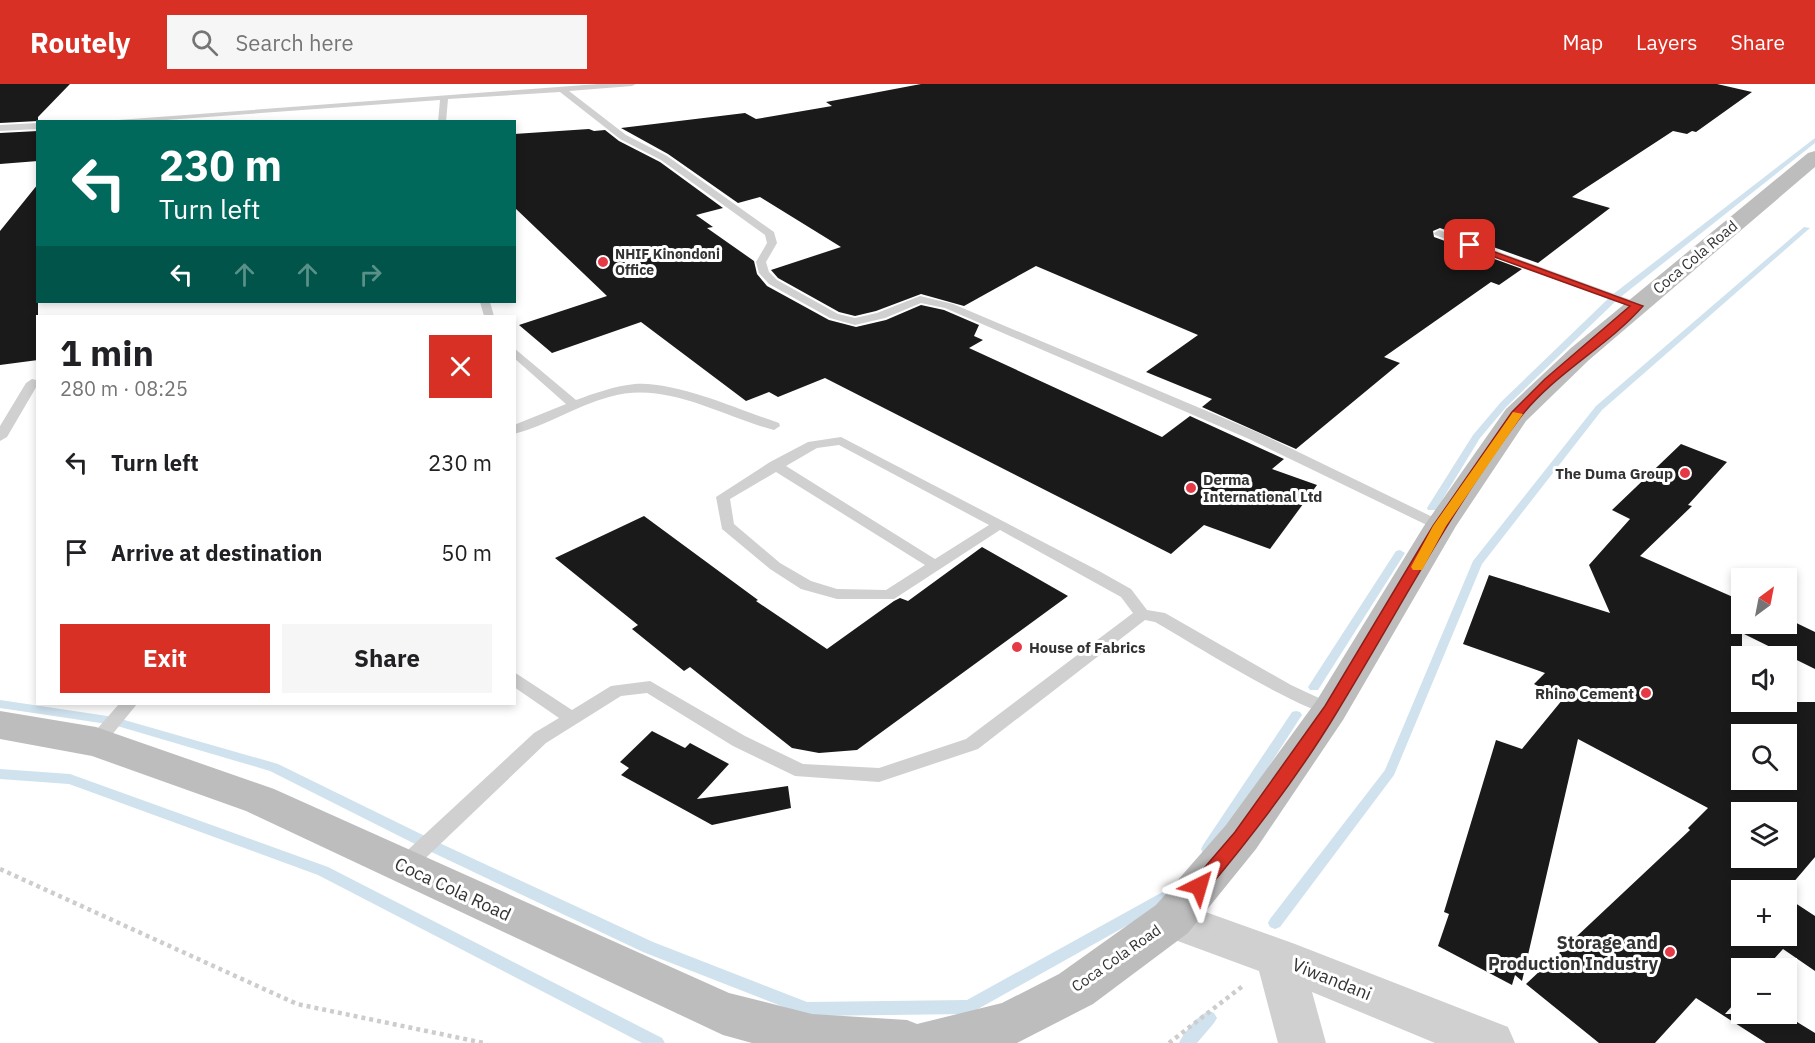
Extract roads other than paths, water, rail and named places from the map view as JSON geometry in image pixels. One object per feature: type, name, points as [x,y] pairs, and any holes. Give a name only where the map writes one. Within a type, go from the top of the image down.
[{"type":"main road","name":"Coca Cola Road","points":[[927,1043],[1009,1024],[1076,988],[1122,958],[1172,919],[1241,837],[1330,710],[1440,526],[1516,415],[1549,382],[1815,157]]},
{"type":"main road","name":"Coca Cola Road","points":[[0,725],[39,730],[96,742],[260,800],[723,1013],[812,1037],[907,1043]]},
{"type":"street","name":"Viwandani","points":[[1172,919],[1280,958],[1491,1043]]},
{"type":"street","points":[[1280,958],[1302,1043]]},
{"type":"lane","points":[[125,120],[632,84]]},
{"type":"lane","points":[[563,90],[623,137],[664,158],[770,234],[772,243],[761,262],[765,273],[773,282],[834,316],[855,322],[869,320],[920,299],[949,306],[1254,436],[1440,526]]},
{"type":"lane","points":[[442,120],[444,99]]},
{"type":"lane","points":[[0,128],[36,126]]},
{"type":"lane","points":[[1439,233],[1638,306]]},
{"type":"lane","points":[[516,353],[576,406]]},
{"type":"lane","points":[[0,437],[32,383]]},
{"type":"lane","points":[[516,429],[615,392],[638,387],[662,391],[774,426]]},
{"type":"lane","points":[[1000,524],[889,595],[837,594],[806,585],[775,566],[727,526],[723,496],[813,445],[841,441],[1000,524],[1126,593],[1142,614],[1159,617],[1285,688],[1330,710]]},
{"type":"lane","points":[[775,465],[935,565]]},
{"type":"lane","points":[[404,866],[540,738],[617,690],[651,687],[739,741],[801,771],[879,775],[972,744],[1142,614]]},
{"type":"lane","points":[[516,679],[571,718]]},
{"type":"lane","points":[[96,742],[127,705]]},
{"type":"waterway","points":[[1432,508],[1476,437],[1504,404],[1615,297],[1815,140]]},
{"type":"waterway","points":[[1275,923],[1390,772],[1477,563],[1599,408],[1806,228]]},
{"type":"waterway","points":[[1314,687],[1400,553]]},
{"type":"waterway","points":[[0,704],[114,721],[274,767],[428,844],[648,947],[807,1009],[969,1007],[1173,893]]},
{"type":"waterway","points":[[1208,849],[1296,715]]},
{"type":"waterway","points":[[0,774],[70,779],[323,871],[657,1043]]},
{"type":"waterway","points":[[1187,1043],[1209,1018]]},
{"type":"place","name":"NHIF Kinondoni Office","points":[[603,262]]},
{"type":"place","name":"The Duma Group","points":[[1685,473]]},
{"type":"place","name":"Derma International Ltd","points":[[1191,488]]},
{"type":"place","name":"House of Fabrics","points":[[1017,647]]},
{"type":"place","name":"Rhino Cement","points":[[1646,693]]},
{"type":"place","name":"Storage and Production Industry","points":[[1670,952]]}]
